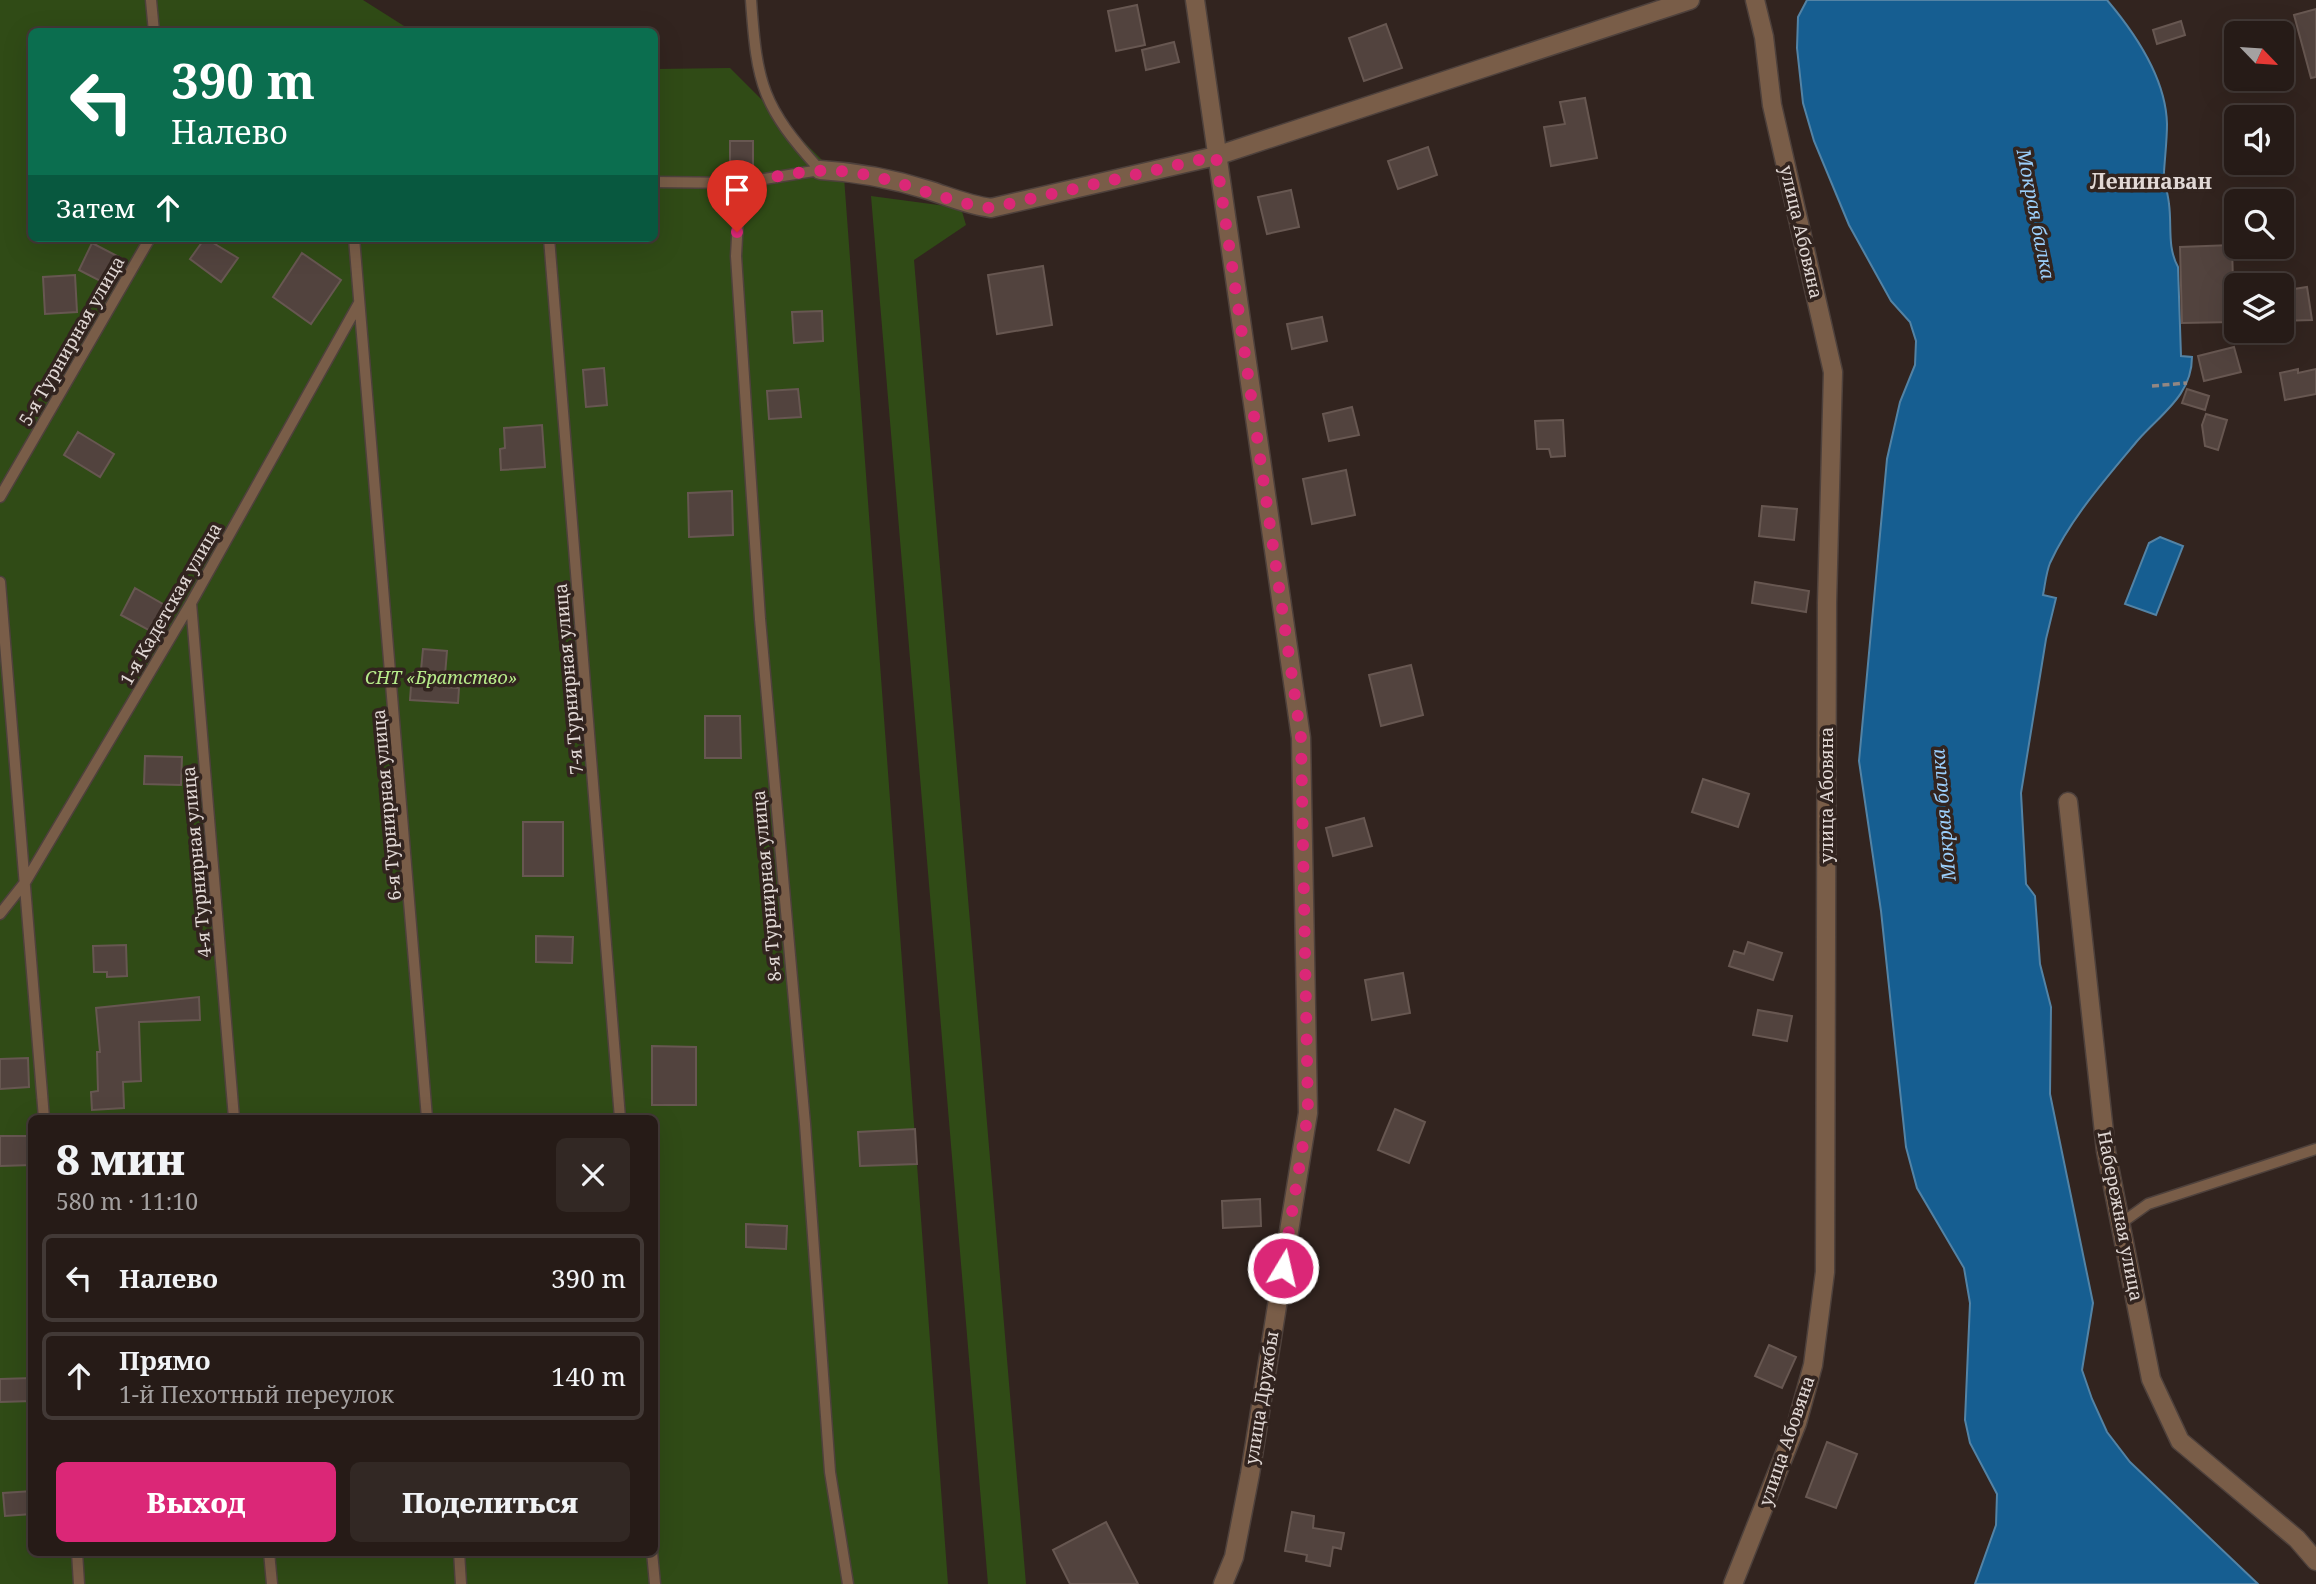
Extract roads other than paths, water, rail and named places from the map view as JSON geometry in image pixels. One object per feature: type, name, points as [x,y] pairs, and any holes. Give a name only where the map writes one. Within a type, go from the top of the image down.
[{"type":"street","name":"улица Дружбы","points":[[1195,0],[1301,738],[1308,1113],[1250,1474],[1234,1557],[1223,1584]]},
{"type":"street","points":[[820,170],[850,172],[927,190],[965,205],[991,208],[1216,156],[1690,0]]},
{"type":"street","name":"улица Абовяна","points":[[1733,1584],[1797,1423],[1812,1365],[1825,1272],[1827,603],[1833,372],[1772,105],[1764,37],[1755,0]]},
{"type":"street","name":"Набережная улица","points":[[2068,802],[2106,1151],[2151,1379],[2180,1441],[2298,1539],[2316,1561]]},
{"type":"lane","points":[[151,0],[154,28]]},
{"type":"lane","points":[[751,0],[758,72],[764,92],[786,132],[820,170]]},
{"type":"lane","points":[[658,182],[740,184],[820,170]]},
{"type":"lane","name":"8-я Турнирная улица","points":[[740,184],[736,256],[760,619],[805,1124],[830,1472],[848,1584]]},
{"type":"lane","name":"5-я Турнирная улица","points":[[0,496],[148,242]]},
{"type":"lane","name":"6-я Турнирная улица","points":[[354,242],[427,1115]]},
{"type":"lane","name":"7-я Турнирная улица","points":[[549,242],[620,1115]]},
{"type":"lane","name":"1-я Кадетская улица","points":[[0,914],[26,881],[191,603],[359,303]]},
{"type":"lane","points":[[0,582],[44,1115]]},
{"type":"lane","name":"4-я Турнирная улица","points":[[191,603],[233,1115]]},
{"type":"lane","points":[[2120,1224],[2148,1204],[2316,1149]]},
{"type":"lane","points":[[77,1556],[79,1584]]},
{"type":"lane","points":[[269,1556],[272,1584]]},
{"type":"lane","points":[[459,1556],[461,1584]]},
{"type":"lane","points":[[652,1556],[655,1584]]},
{"type":"water","name":"Мокрая балка","points":[[1807,0],[2107,0],[2138,42],[2161,90],[2167,124],[2164,176],[2169,204],[2171,244],[2178,267],[2181,356],[2192,357],[2191,370],[2174,403],[2138,440],[2078,515],[2049,567],[2043,595],[2056,598],[2046,639],[2021,793],[2026,884],[2035,896],[2040,964],[2051,1007],[2050,1094],[2093,1303],[2082,1370],[2107,1432],[2130,1462],[2258,1584],[1975,1584],[1996,1525],[1997,1494],[1970,1443],[1965,1420],[1970,1303],[1964,1268],[1917,1188],[1906,1147],[1881,911],[1859,761],[1887,459],[1900,402],[1915,365],[1916,341],[1910,322],[1891,301],[1849,225],[1814,141],[1803,103],[1797,48],[1798,17]]},
{"type":"water","points":[[2160,537],[2183,546],[2156,615],[2125,604],[2149,543]]},
{"type":"district","name":"Ленинаван","points":[[2151,182]]},
{"type":"park label","name":"СНТ «Братство»","points":[[441,678]]}]
